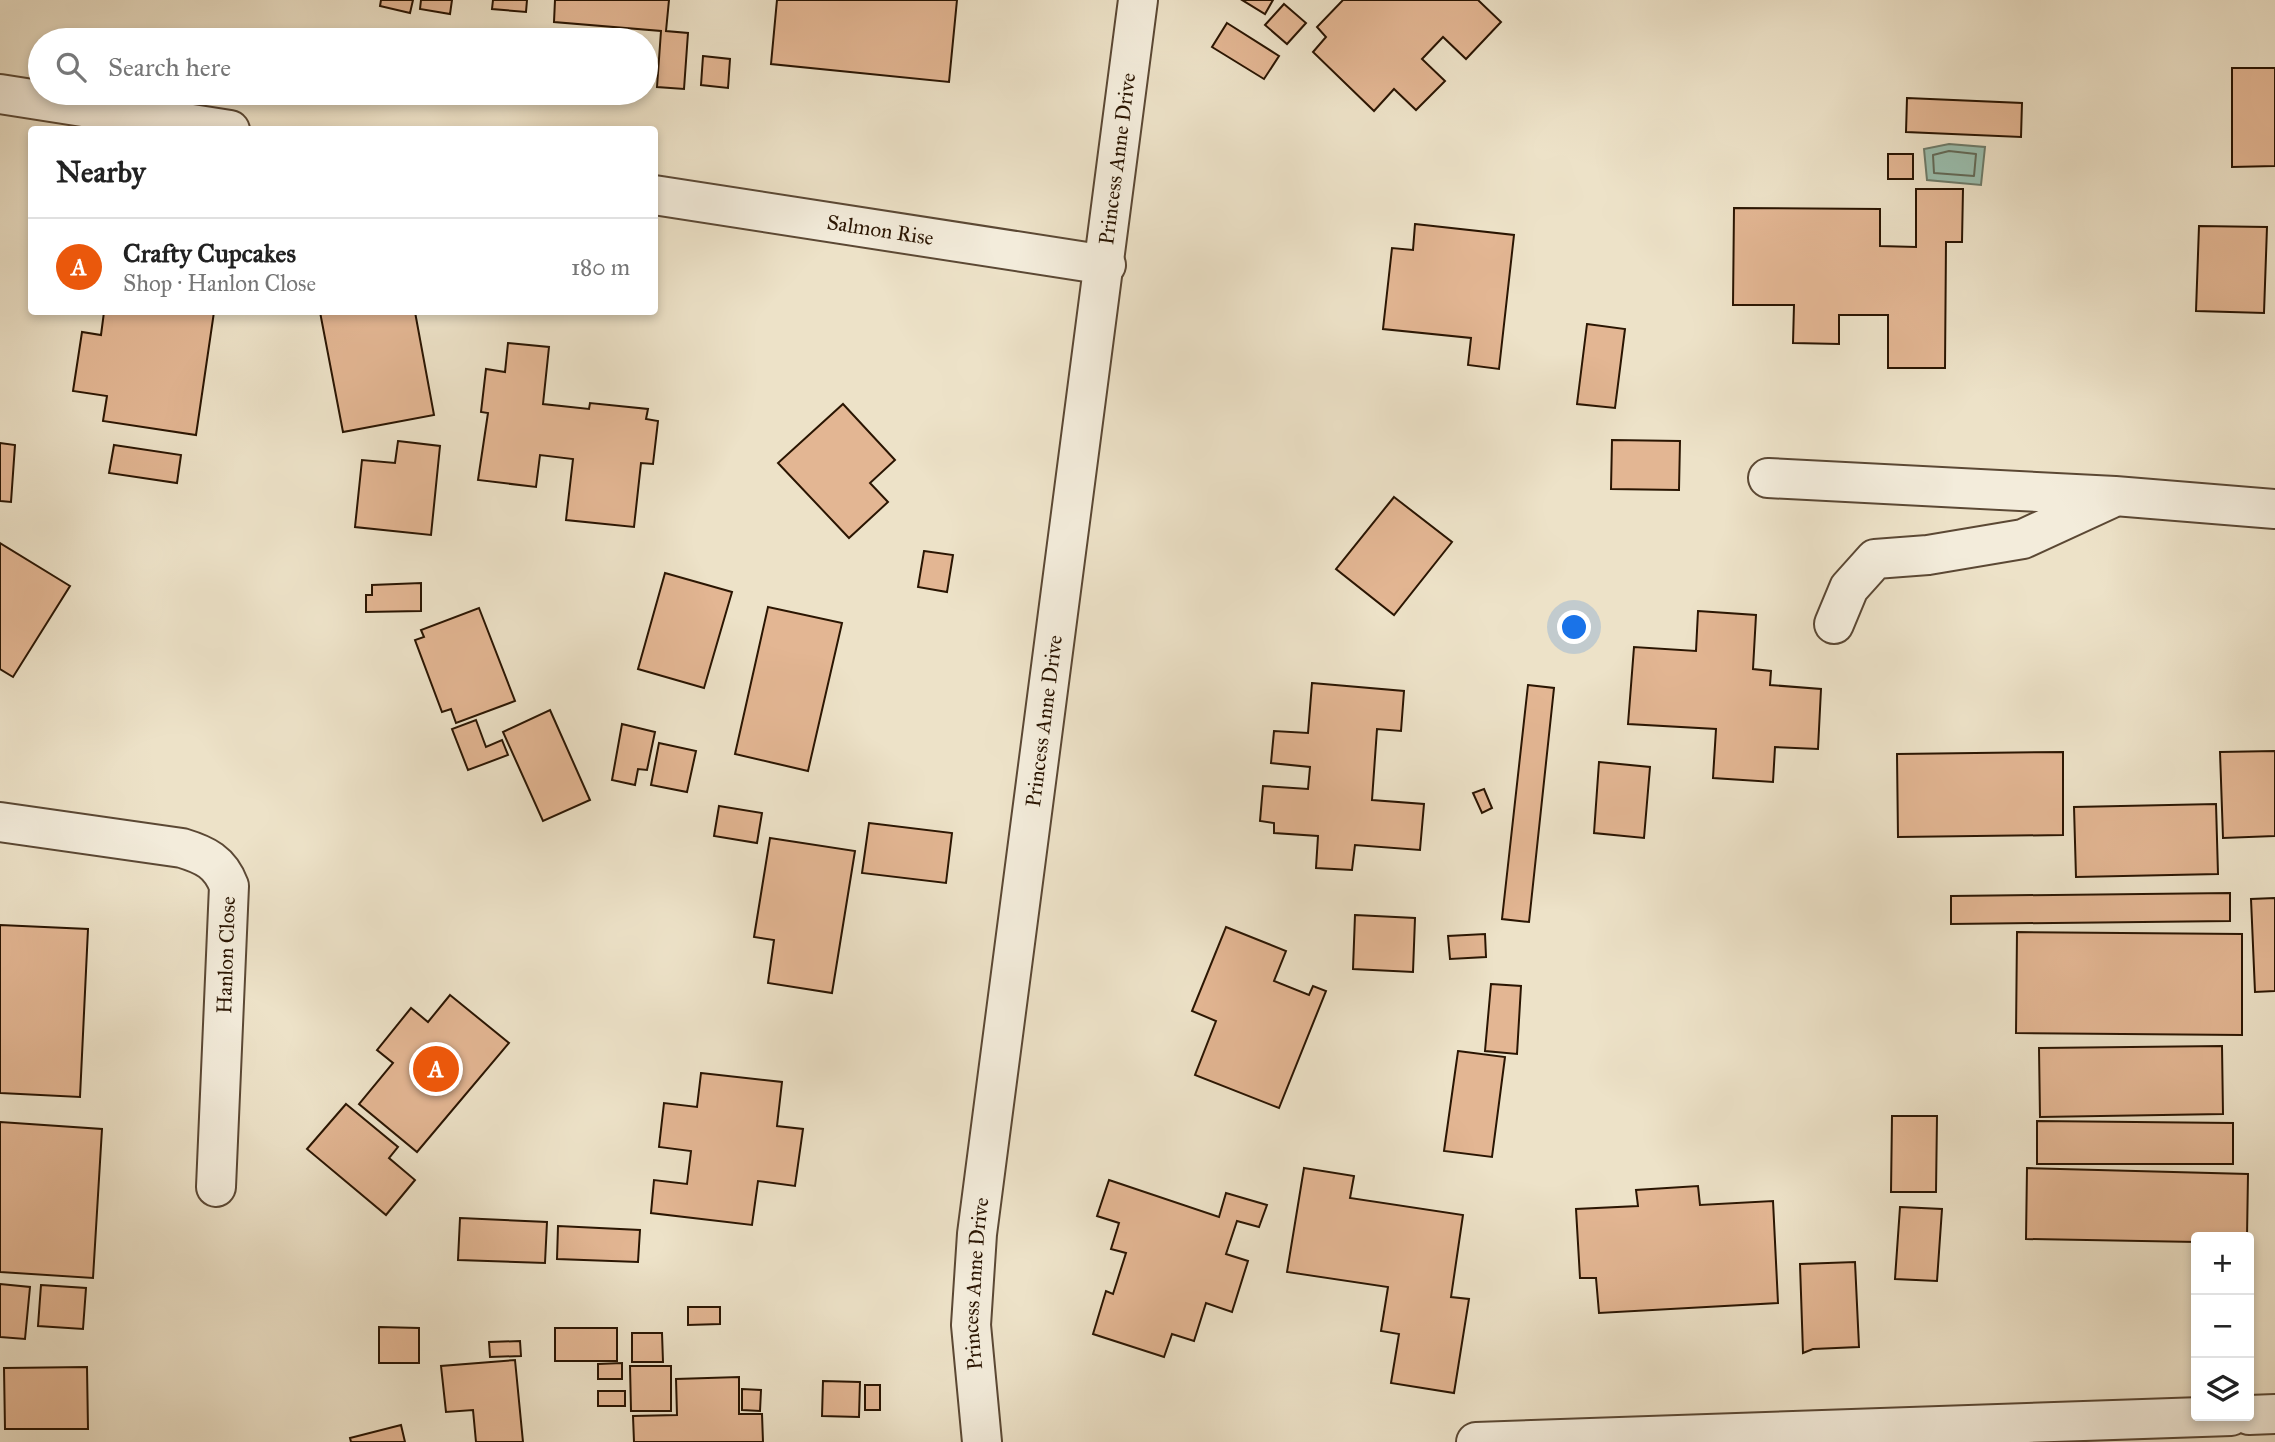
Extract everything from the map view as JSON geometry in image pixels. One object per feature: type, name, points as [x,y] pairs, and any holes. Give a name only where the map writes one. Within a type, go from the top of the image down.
[{"type":"street","name":"Princess Anne Drive","points":[[982,1442],[971,1325],[977,1234],[1138,0]]},
{"type":"street","points":[[0,94],[28,98]]},
{"type":"street","points":[[70,105],[204,126]]},
{"type":"street","name":"Salmon Rise","points":[[658,196],[1105,265]]},
{"type":"street","points":[[1768,478],[2115,496],[2275,509]]},
{"type":"street","points":[[1834,625],[1849,588],[1875,559],[1928,555],[2023,539],[2115,496]]},
{"type":"street","name":"Hanlon Close","points":[[0,822],[182,848],[206,855],[223,871],[229,886],[216,1187]]},
{"type":"street","points":[[2254,1415],[2275,1414]]},
{"type":"street","points":[[1476,1442],[1604,1440],[2191,1418]]},
{"type":"water","points":[[1949,144],[1985,147],[1981,185],[1927,180],[1924,149]]},
{"type":"building","points":[[381,0],[413,0],[410,13],[380,6]]},
{"type":"building","points":[[421,0],[452,0],[450,14],[420,9]]},
{"type":"building","points":[[493,0],[527,0],[526,12],[492,9]]},
{"type":"building","points":[[555,0],[669,0],[666,31],[688,33],[684,89],[658,87],[661,31],[658,28],[554,22]]},
{"type":"building","points":[[777,0],[957,0],[949,82],[771,64]]},
{"type":"building","points":[[1242,0],[1273,0],[1265,14]]},
{"type":"building","points":[[1343,0],[1478,0],[1501,22],[1466,59],[1443,37],[1422,59],[1445,81],[1416,110],[1394,89],[1374,111],[1313,52],[1326,37],[1317,27]]},
{"type":"building","points":[[1284,4],[1306,23],[1287,44],[1265,25]]},
{"type":"building","points":[[1227,23],[1279,56],[1264,79],[1212,47]]},
{"type":"building","points":[[703,56],[730,59],[728,88],[701,85]]},
{"type":"building","points":[[2232,68],[2275,68],[2275,166],[2232,167]]},
{"type":"building","points":[[1907,98],[2022,103],[2021,137],[1906,132]]},
{"type":"building","points":[[1888,154],[1913,154],[1913,179],[1888,179]]},
{"type":"building","points":[[1916,189],[1963,189],[1962,242],[1946,242],[1945,368],[1888,368],[1888,315],[1839,315],[1839,344],[1793,343],[1794,305],[1733,305],[1734,208],[1880,209],[1880,246],[1916,247]]},
{"type":"building","points":[[1415,224],[1514,235],[1499,369],[1468,365],[1471,338],[1383,329],[1392,248],[1413,250]]},
{"type":"building","points":[[2199,226],[2267,227],[2264,313],[2196,311]]},
{"type":"building","points":[[104,315],[214,315],[196,435],[103,421],[107,396],[73,391],[82,332],[101,335]]},
{"type":"building","points":[[321,315],[416,315],[434,415],[343,432]]},
{"type":"building","points":[[1587,324],[1625,329],[1615,408],[1577,404]]},
{"type":"building","points":[[508,343],[549,347],[543,404],[589,409],[590,403],[648,409],[646,419],[658,421],[653,464],[641,463],[634,527],[566,520],[573,459],[540,455],[536,487],[478,480],[488,413],[481,412],[486,369],[505,372]]},
{"type":"building","points":[[843,404],[895,460],[870,483],[888,502],[849,538],[778,463]]},
{"type":"building","points":[[1612,440],[1680,441],[1679,490],[1611,489]]},
{"type":"building","points":[[398,441],[440,446],[431,535],[355,527],[362,460],[395,463]]},
{"type":"building","points":[[0,443],[15,445],[11,502],[0,501]]},
{"type":"building","points":[[114,445],[181,455],[177,483],[109,473]]},
{"type":"building","points":[[1394,497],[1452,542],[1394,615],[1336,569]]},
{"type":"building","points":[[0,543],[70,586],[13,677],[0,669]]},
{"type":"building","points":[[924,551],[953,555],[947,592],[918,587]]},
{"type":"building","points":[[665,573],[732,592],[704,688],[638,669]]},
{"type":"building","points":[[421,583],[421,611],[366,612],[366,595],[372,595],[372,585]]},
{"type":"building","points":[[768,607],[842,623],[808,771],[735,754]]},
{"type":"building","points":[[479,608],[515,701],[456,723],[451,709],[442,712],[415,640],[424,637],[421,630]]},
{"type":"building","points":[[1698,611],[1756,615],[1753,669],[1771,671],[1770,685],[1821,689],[1818,749],[1775,747],[1773,782],[1713,778],[1716,729],[1628,724],[1634,647],[1696,651]]},
{"type":"building","points":[[1312,683],[1404,691],[1401,731],[1377,729],[1372,800],[1424,804],[1420,850],[1355,845],[1352,870],[1316,868],[1318,836],[1274,833],[1274,823],[1260,821],[1263,786],[1308,789],[1310,767],[1271,763],[1274,731],[1308,733]]},
{"type":"building","points":[[1528,685],[1554,688],[1529,922],[1502,919]]},
{"type":"building","points":[[550,710],[590,800],[543,821],[503,732]]},
{"type":"building","points":[[476,720],[486,747],[502,740],[508,755],[468,770],[452,729]]},
{"type":"building","points":[[622,724],[655,732],[647,770],[638,769],[635,785],[612,780]]},
{"type":"building","points":[[659,743],[696,751],[687,792],[651,785]]},
{"type":"building","points":[[2275,751],[2275,836],[2223,838],[2220,752]]},
{"type":"building","points":[[2063,752],[2063,835],[1898,837],[1897,754]]},
{"type":"building","points":[[1599,762],[1650,767],[1644,838],[1594,833]]},
{"type":"building","points":[[1484,789],[1492,808],[1482,813],[1473,793]]},
{"type":"building","points":[[2216,804],[2218,874],[2076,877],[2074,807]]},
{"type":"building","points":[[719,806],[762,813],[757,843],[714,836]]},
{"type":"building","points":[[869,823],[952,833],[946,883],[862,873]]},
{"type":"building","points":[[770,838],[855,851],[832,993],[768,983],[774,940],[754,937]]},
{"type":"building","points":[[2230,893],[2230,921],[1951,924],[1951,896]]},
{"type":"building","points":[[2275,898],[2275,991],[2255,992],[2251,899]]},
{"type":"building","points":[[1355,915],[1415,918],[1413,972],[1353,969]]},
{"type":"building","points":[[0,925],[88,929],[80,1097],[0,1093]]},
{"type":"building","points":[[1226,927],[1286,951],[1274,981],[1309,995],[1313,986],[1326,991],[1279,1108],[1195,1075],[1216,1021],[1192,1011]]},
{"type":"building","points":[[2017,932],[2242,934],[2242,1035],[2016,1033]]},
{"type":"building","points":[[1485,934],[1486,957],[1450,959],[1448,936]]},
{"type":"building","points":[[1491,984],[1521,986],[1517,1054],[1485,1051]]},
{"type":"building","points":[[450,995],[509,1043],[417,1152],[359,1104],[393,1063],[377,1050],[411,1008],[428,1022]]},
{"type":"building","points":[[2222,1046],[2223,1114],[2040,1117],[2039,1048]]},
{"type":"building","points":[[1458,1051],[1505,1057],[1492,1157],[1444,1151]]},
{"type":"building","points":[[701,1073],[782,1082],[777,1126],[803,1129],[795,1186],[758,1181],[752,1225],[651,1213],[654,1180],[687,1184],[691,1151],[659,1147],[664,1103],[697,1107]]},
{"type":"building","points":[[346,1104],[398,1147],[389,1158],[415,1180],[386,1215],[307,1149]]},
{"type":"building","points":[[1892,1116],[1937,1116],[1936,1192],[1891,1192]]},
{"type":"building","points":[[2037,1121],[2233,1123],[2233,1164],[2037,1164]]},
{"type":"building","points":[[0,1122],[102,1129],[93,1278],[0,1272]]},
{"type":"building","points":[[1304,1168],[1354,1176],[1350,1198],[1463,1215],[1451,1297],[1469,1299],[1454,1393],[1391,1383],[1399,1334],[1381,1331],[1388,1287],[1287,1272]]},
{"type":"building","points":[[2027,1168],[2248,1174],[2247,1232],[2191,1232],[2191,1242],[2026,1239]]},
{"type":"building","points":[[1109,1180],[1219,1217],[1226,1193],[1267,1205],[1259,1227],[1237,1221],[1226,1254],[1248,1261],[1232,1312],[1206,1303],[1194,1341],[1172,1334],[1164,1357],[1093,1334],[1106,1291],[1113,1294],[1126,1253],[1111,1249],[1119,1223],[1097,1216]]},
{"type":"building","points":[[1698,1186],[1700,1205],[1773,1201],[1778,1303],[1599,1313],[1596,1278],[1580,1278],[1576,1209],[1638,1206],[1636,1190]]},
{"type":"building","points":[[1900,1207],[1942,1209],[1937,1281],[1895,1279]]},
{"type":"building","points":[[460,1218],[547,1222],[545,1263],[458,1260]]},
{"type":"building","points":[[558,1226],[640,1230],[638,1262],[557,1259]]},
{"type":"building","points":[[1855,1262],[1859,1347],[1813,1349],[1803,1353],[1800,1264]]},
{"type":"building","points":[[0,1284],[30,1287],[25,1339],[0,1337]]},
{"type":"building","points":[[41,1285],[86,1288],[83,1329],[38,1326]]},
{"type":"building","points":[[688,1307],[720,1307],[720,1324],[688,1325]]},
{"type":"building","points":[[379,1327],[419,1328],[419,1363],[379,1363]]},
{"type":"building","points":[[555,1328],[617,1328],[617,1361],[555,1361]]},
{"type":"building","points":[[632,1333],[662,1333],[663,1362],[632,1362]]},
{"type":"building","points":[[520,1341],[521,1356],[490,1357],[489,1342]]},
{"type":"building","points":[[515,1360],[523,1442],[476,1442],[473,1410],[446,1412],[441,1366]]},
{"type":"building","points":[[622,1363],[622,1379],[598,1379],[598,1364]]},
{"type":"building","points":[[630,1366],[671,1366],[671,1411],[631,1411]]},
{"type":"building","points":[[87,1367],[88,1429],[5,1429],[4,1368]]},
{"type":"building","points":[[739,1377],[739,1414],[762,1414],[763,1442],[634,1442],[633,1416],[677,1415],[676,1379]]},
{"type":"building","points":[[823,1381],[860,1382],[859,1417],[822,1416]]},
{"type":"building","points":[[865,1385],[880,1385],[880,1410],[865,1410]]},
{"type":"building","points":[[742,1389],[761,1390],[760,1411],[742,1410]]},
{"type":"building","points":[[598,1391],[625,1391],[625,1406],[598,1406]]},
{"type":"building","points":[[401,1425],[405,1442],[351,1442],[350,1438]]},
{"type":"place","name":"Crafty Cupcakes","points":[[436,1069]]}]
